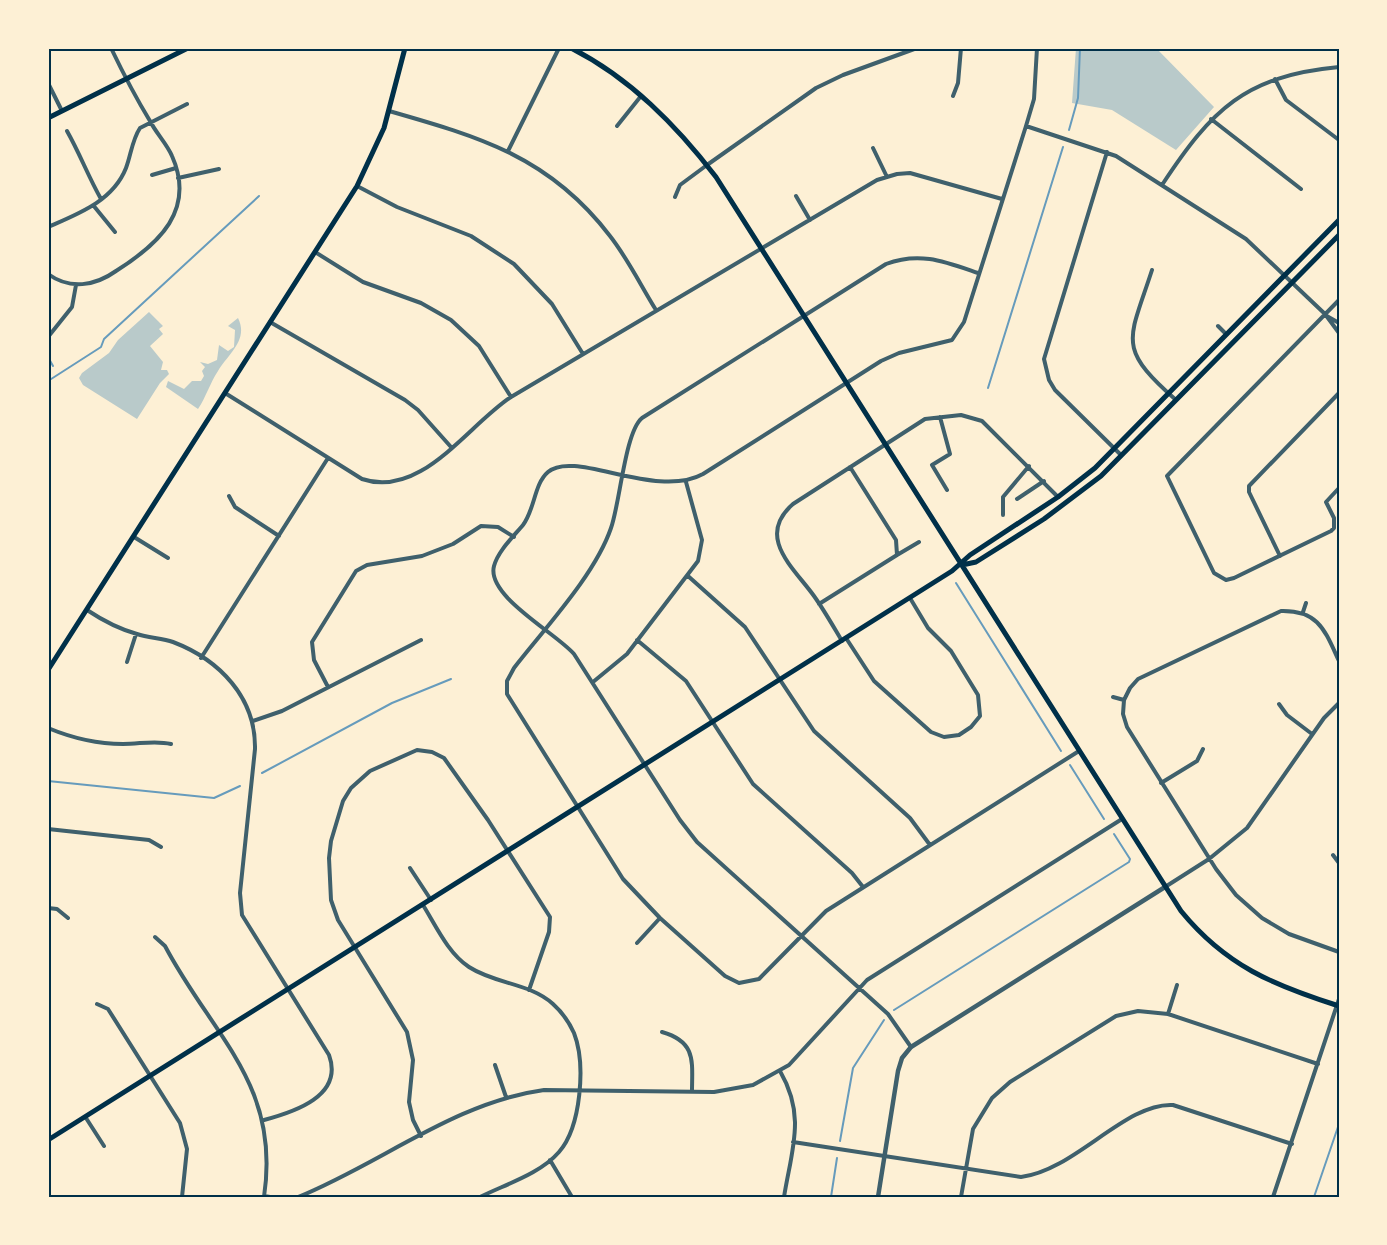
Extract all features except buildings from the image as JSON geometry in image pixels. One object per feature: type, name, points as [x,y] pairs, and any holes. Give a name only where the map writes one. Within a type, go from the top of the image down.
[{"type":"main road","points":[[48,118],[188,48]]},
{"type":"main road","points":[[48,670],[357,186],[373,155],[389,111],[405,48]]},
{"type":"main road","points":[[571,48],[601,65],[642,95],[707,165],[1165,887],[1192,924],[1234,962],[1282,988],[1338,1004]]},
{"type":"main road","points":[[48,1140],[910,598],[1058,497],[1114,449],[1339,220]]},
{"type":"main road","points":[[961,565],[976,562],[1064,505],[1122,456],[1339,235]]},
{"type":"street","points":[[48,274],[58,280],[76,285],[94,282],[114,273],[165,231],[172,223],[178,205],[178,178],[172,156],[150,122],[111,48]]},
{"type":"street","points":[[508,151],[559,48]]},
{"type":"street","points":[[675,197],[680,185],[816,88],[843,75],[917,48]]},
{"type":"street","points":[[953,96],[958,84],[961,48]]},
{"type":"street","points":[[911,1047],[893,1020],[697,842],[569,649],[504,596],[495,584],[494,566],[531,513],[543,477],[551,469],[570,465],[664,483],[686,482],[704,474],[899,353],[952,340],[964,322],[1026,126],[1035,92],[1037,48]]},
{"type":"street","points":[[1162,186],[1185,149],[1211,119],[1242,95],[1275,79],[1301,72],[1339,67]]},
{"type":"street","points":[[1275,79],[1286,100],[1339,140]]},
{"type":"street","points":[[48,83],[62,111]]},
{"type":"street","points":[[617,126],[642,95]]},
{"type":"street","points":[[48,227],[101,199],[121,177],[138,132],[150,122],[187,104]]},
{"type":"street","points":[[389,111],[457,130],[508,151],[554,181],[592,214],[619,248],[656,310]]},
{"type":"street","points":[[1211,119],[1301,189]]},
{"type":"street","points":[[1026,126],[1107,152],[1246,239],[1324,314],[1339,333]]},
{"type":"street","points":[[67,131],[81,156],[85,172],[101,199]]},
{"type":"street","points":[[873,148],[887,177]]},
{"type":"street","points":[[1107,152],[1044,359],[1048,380],[1055,390],[1122,456]]},
{"type":"street","points":[[152,175],[176,168]]},
{"type":"street","points":[[178,178],[219,169]]},
{"type":"street","points":[[225,393],[362,479],[389,483],[416,476],[485,416],[511,397],[656,310],[887,177],[910,173],[1002,199]]},
{"type":"street","points":[[357,186],[397,207],[465,232],[507,259],[523,272],[552,304],[584,354]]},
{"type":"street","points":[[796,195],[810,220]]},
{"type":"street","points":[[93,205],[115,232]]},
{"type":"street","points":[[314,252],[363,282],[421,303],[451,320],[483,351],[511,397]]},
{"type":"street","points":[[978,273],[923,256],[899,259],[886,264],[637,422],[615,517],[602,551],[510,674],[507,694],[616,870],[660,918],[725,976],[739,983],[759,979],[819,916],[1079,751]]},
{"type":"street","points":[[1152,270],[1132,330],[1134,353],[1143,369],[1176,400]]},
{"type":"street","points":[[48,337],[72,307],[76,285]]},
{"type":"street","points":[[1339,300],[1167,476],[1217,577],[1226,580],[1280,556],[1334,528],[1335,518],[1326,502],[1339,488]]},
{"type":"street","points":[[1324,314],[1339,323]]},
{"type":"street","points":[[270,322],[405,400],[418,410],[451,447]]},
{"type":"street","points":[[1218,326],[1226,334]]},
{"type":"street","points":[[1280,556],[1247,489],[1252,481],[1339,393]]},
{"type":"street","points":[[910,598],[928,628],[951,651],[978,695],[980,716],[966,731],[944,737],[931,732],[874,681],[780,549],[777,528],[783,515],[793,504],[925,419],[961,415],[982,421],[1058,497]]},
{"type":"street","points":[[940,417],[950,454],[932,465],[947,489]]},
{"type":"street","points":[[201,658],[328,458]]},
{"type":"street","points":[[1003,515],[1003,497],[1029,466]]},
{"type":"street","points":[[850,467],[896,540],[897,555]]},
{"type":"street","points":[[1017,499],[1044,481]]},
{"type":"street","points":[[593,682],[616,665],[698,561],[702,548],[686,482]]},
{"type":"street","points":[[229,496],[235,507],[279,536]]},
{"type":"street","points":[[328,687],[314,660],[312,642],[356,571],[367,565],[422,556],[453,544],[481,526],[498,527],[514,537]]},
{"type":"street","points":[[134,537],[168,558]]},
{"type":"street","points":[[819,604],[919,542]]},
{"type":"street","points":[[688,576],[737,618],[781,679],[814,731],[910,818],[930,845]]},
{"type":"street","points":[[1303,612],[1306,603]]},
{"type":"street","points":[[87,610],[136,634],[170,641],[225,674],[237,687],[253,721],[255,749],[240,908],[249,929],[329,1055],[333,1071],[329,1084],[319,1095],[293,1112],[264,1120]]},
{"type":"street","points":[[1339,661],[1318,623],[1303,612],[1281,611],[1138,679],[1124,700],[1123,714],[1126,727],[1209,860],[1236,895],[1262,918],[1289,934],[1339,952]]},
{"type":"street","points":[[127,662],[136,634]]},
{"type":"street","points":[[253,721],[274,714],[421,640]]},
{"type":"street","points":[[637,640],[686,681],[753,784],[852,873],[863,887]]},
{"type":"street","points":[[1113,697],[1124,700]]},
{"type":"street","points":[[1279,704],[1287,715],[1312,734]]},
{"type":"street","points":[[878,1197],[900,1064],[911,1047],[1209,860],[1247,828],[1312,734],[1339,704]]},
{"type":"street","points":[[48,728],[100,743],[124,744],[159,741],[171,744]]},
{"type":"street","points":[[1161,783],[1197,761],[1203,749]]},
{"type":"street","points":[[421,1136],[413,1120],[409,1102],[413,1060],[411,1041],[403,1023],[338,920],[331,900],[330,849],[340,810],[351,788],[370,771],[410,751],[424,750],[444,758],[509,851],[550,918],[549,932],[529,990]]},
{"type":"street","points":[[298,1197],[506,1097],[544,1090],[692,1092],[742,1088],[780,1071],[807,1049],[859,988],[874,975],[1122,819]]},
{"type":"street","points":[[48,829],[149,840],[161,847]]},
{"type":"street","points":[[1333,855],[1339,863]]},
{"type":"street","points":[[410,868],[431,900]]},
{"type":"street","points":[[423,905],[450,948],[463,962],[480,973],[529,990],[551,1002],[574,1032],[578,1051],[578,1090],[574,1126],[565,1144],[550,1161],[480,1197]]},
{"type":"street","points":[[48,908],[57,909],[68,918]]},
{"type":"street","points":[[637,943],[660,918]]},
{"type":"street","points":[[155,937],[165,946],[247,1077],[264,1120],[268,1159],[264,1197],[270,1197]]},
{"type":"street","points":[[1168,1014],[1177,985]]},
{"type":"street","points":[[97,1004],[108,1009],[175,1113],[184,1134],[188,1160],[182,1197]]},
{"type":"street","points":[[1274,1197],[1338,1004]]},
{"type":"street","points":[[962,1197],[973,1129],[984,1108],[1000,1089],[1116,1017],[1138,1011],[1168,1014],[1318,1064]]},
{"type":"street","points":[[662,1032],[676,1036],[690,1052],[692,1092]]},
{"type":"street","points":[[495,1065],[506,1097]]},
{"type":"street","points":[[780,1071],[789,1088],[796,1111],[784,1197]]},
{"type":"street","points":[[793,1142],[1015,1177],[1044,1173],[1140,1112],[1164,1104],[1292,1144]]},
{"type":"street","points":[[86,1118],[104,1146]]},
{"type":"street","points":[[550,1161],[572,1197]]},
{"type":"shaded area","points":[[1076,48],[1156,48],[1214,107],[1176,150],[1112,110],[1072,103]]},
{"type":"shaded area","points":[[149,312],[163,326],[159,329],[163,334],[150,346],[163,362],[161,370],[167,370],[169,374],[160,383],[137,419],[83,385],[79,378],[82,373],[109,353],[118,340]]},
{"type":"shaded area","points":[[238,318],[241,326],[239,340],[215,376],[198,409],[166,387],[168,381],[184,389],[192,381],[201,381],[205,367],[200,362],[208,364],[217,360],[219,345],[228,351],[234,347],[235,330],[228,326]]},
{"type":"waterway","points":[[1069,130],[1078,98],[1080,48]]},
{"type":"waterway","points":[[988,388],[1063,147]]},
{"type":"waterway","points":[[48,381],[101,347],[104,339],[259,196]]},
{"type":"waterway","points":[[48,357],[53,366]]},
{"type":"waterway","points":[[956,583],[1061,751]]},
{"type":"waterway","points":[[262,773],[392,703],[451,679]]},
{"type":"waterway","points":[[1070,765],[1104,819]]},
{"type":"waterway","points":[[48,781],[214,798],[240,786]]},
{"type":"waterway","points":[[894,1010],[1129,862],[1130,859],[1114,834]]},
{"type":"waterway","points":[[840,1141],[853,1068],[884,1020]]},
{"type":"waterway","points":[[1314,1197],[1339,1124]]},
{"type":"waterway","points":[[831,1197],[837,1158]]}]
